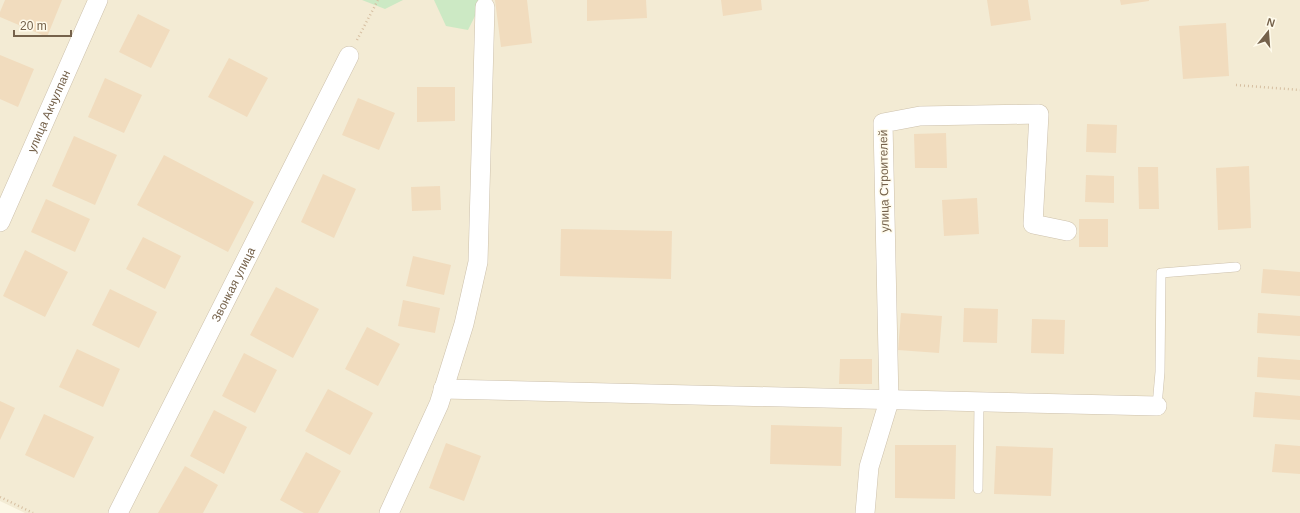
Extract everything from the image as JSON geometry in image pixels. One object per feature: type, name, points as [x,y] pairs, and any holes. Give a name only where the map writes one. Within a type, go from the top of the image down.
[{"type":"street","name":"улица Акчулпан","points":[[0,222],[98,0]]},
{"type":"street","points":[[389,513],[439,404],[464,324],[478,262],[485,7]]},
{"type":"street","name":"Звонкая улица","points":[[118,513],[349,56]]},
{"type":"street","name":"улица Строителей","points":[[865,513],[869,467],[889,401],[883,124],[920,116],[1039,114],[1033,224],[1067,231]]},
{"type":"street","points":[[443,389],[889,401],[1157,406]]},
{"type":"lane","points":[[1157,406],[1160,372],[1161,273],[1236,267]]},
{"type":"lane","points":[[978,489],[979,403]]},
{"type":"path","points":[[349,56],[378,0]]},
{"type":"path","points":[[1236,85],[1300,90]]},
{"type":"path","points":[[0,497],[33,513]]},
{"type":"shaded area","points":[[0,0],[1300,0],[1300,513],[25,513],[0,501]]},
{"type":"green space","points":[[362,0],[403,0],[385,9]]},
{"type":"green space","points":[[434,0],[483,0],[468,30],[446,26]]},
{"type":"building","points":[[5,0],[62,0],[47,37],[0,17],[0,12]]},
{"type":"building","points":[[495,0],[527,0],[532,43],[501,47]]},
{"type":"building","points":[[587,0],[646,0],[647,18],[587,21]]},
{"type":"building","points":[[721,0],[761,0],[762,10],[723,16]]},
{"type":"building","points":[[987,0],[1028,0],[1031,20],[991,26]]},
{"type":"building","points":[[1120,0],[1149,0],[1149,1],[1121,5]]},
{"type":"building","points":[[138,14],[170,30],[151,68],[119,52]]},
{"type":"building","points":[[1226,23],[1229,76],[1183,79],[1179,26]]},
{"type":"building","points":[[0,55],[34,69],[18,107],[0,99]]},
{"type":"building","points":[[229,58],[268,78],[247,117],[208,97]]},
{"type":"building","points":[[105,78],[142,95],[124,133],[88,117]]},
{"type":"building","points":[[417,87],[455,87],[455,121],[417,122]]},
{"type":"building","points":[[358,98],[395,113],[379,150],[342,135]]},
{"type":"building","points":[[1087,124],[1117,125],[1116,153],[1086,152]]},
{"type":"building","points":[[946,133],[947,168],[915,168],[914,134]]},
{"type":"building","points":[[74,136],[117,155],[95,205],[52,186]]},
{"type":"building","points":[[164,155],[254,202],[228,252],[137,205]]},
{"type":"building","points":[[1249,166],[1251,228],[1218,230],[1216,168]]},
{"type":"building","points":[[1138,167],[1158,167],[1159,209],[1139,209]]},
{"type":"building","points":[[323,174],[356,189],[334,238],[301,222]]},
{"type":"building","points":[[1086,175],[1114,176],[1114,203],[1085,202]]},
{"type":"building","points":[[440,186],[441,210],[412,211],[411,187]]},
{"type":"building","points":[[977,198],[979,234],[944,236],[942,200]]},
{"type":"building","points":[[46,199],[90,219],[75,252],[31,232]]},
{"type":"building","points":[[1079,219],[1108,219],[1108,247],[1079,247]]},
{"type":"building","points":[[561,229],[672,231],[671,279],[560,276]]},
{"type":"building","points":[[143,237],[181,256],[165,289],[126,269]]},
{"type":"building","points":[[25,250],[68,272],[45,317],[3,296]]},
{"type":"building","points":[[413,256],[451,265],[444,295],[406,286]]},
{"type":"building","points":[[1263,269],[1300,272],[1300,296],[1261,293]]},
{"type":"building","points":[[276,287],[319,309],[293,358],[250,335]]},
{"type":"building","points":[[110,289],[157,312],[139,348],[92,325]]},
{"type":"building","points":[[403,300],[440,308],[435,333],[398,326]]},
{"type":"building","points":[[964,308],[998,309],[997,343],[963,342]]},
{"type":"building","points":[[901,313],[942,316],[939,353],[898,350]]},
{"type":"building","points":[[1258,313],[1300,316],[1300,336],[1257,333]]},
{"type":"building","points":[[1032,319],[1065,320],[1064,354],[1031,353]]},
{"type":"building","points":[[367,327],[400,344],[378,386],[345,369]]},
{"type":"building","points":[[77,349],[120,369],[103,407],[59,387]]},
{"type":"building","points":[[244,353],[277,370],[255,413],[222,396]]},
{"type":"building","points":[[1258,357],[1300,360],[1300,380],[1257,377]]},
{"type":"building","points":[[840,359],[872,359],[872,384],[839,384]]},
{"type":"building","points":[[328,389],[373,413],[350,455],[305,431]]},
{"type":"building","points":[[1255,392],[1300,396],[1300,420],[1253,417]]},
{"type":"building","points":[[0,401],[15,408],[0,440]]},
{"type":"building","points":[[214,410],[247,427],[224,474],[190,456]]},
{"type":"building","points":[[44,414],[94,437],[74,478],[25,455]]},
{"type":"building","points":[[771,425],[842,427],[841,466],[770,464]]},
{"type":"building","points":[[446,443],[481,456],[464,501],[429,488]]},
{"type":"building","points":[[1275,444],[1300,446],[1300,474],[1272,472]]},
{"type":"building","points":[[895,445],[956,445],[955,499],[895,498]]},
{"type":"building","points":[[996,446],[1053,448],[1051,496],[994,494]]},
{"type":"building","points":[[306,452],[341,471],[318,513],[304,513],[280,500]]},
{"type":"building","points":[[185,466],[218,485],[203,513],[158,513]]}]
